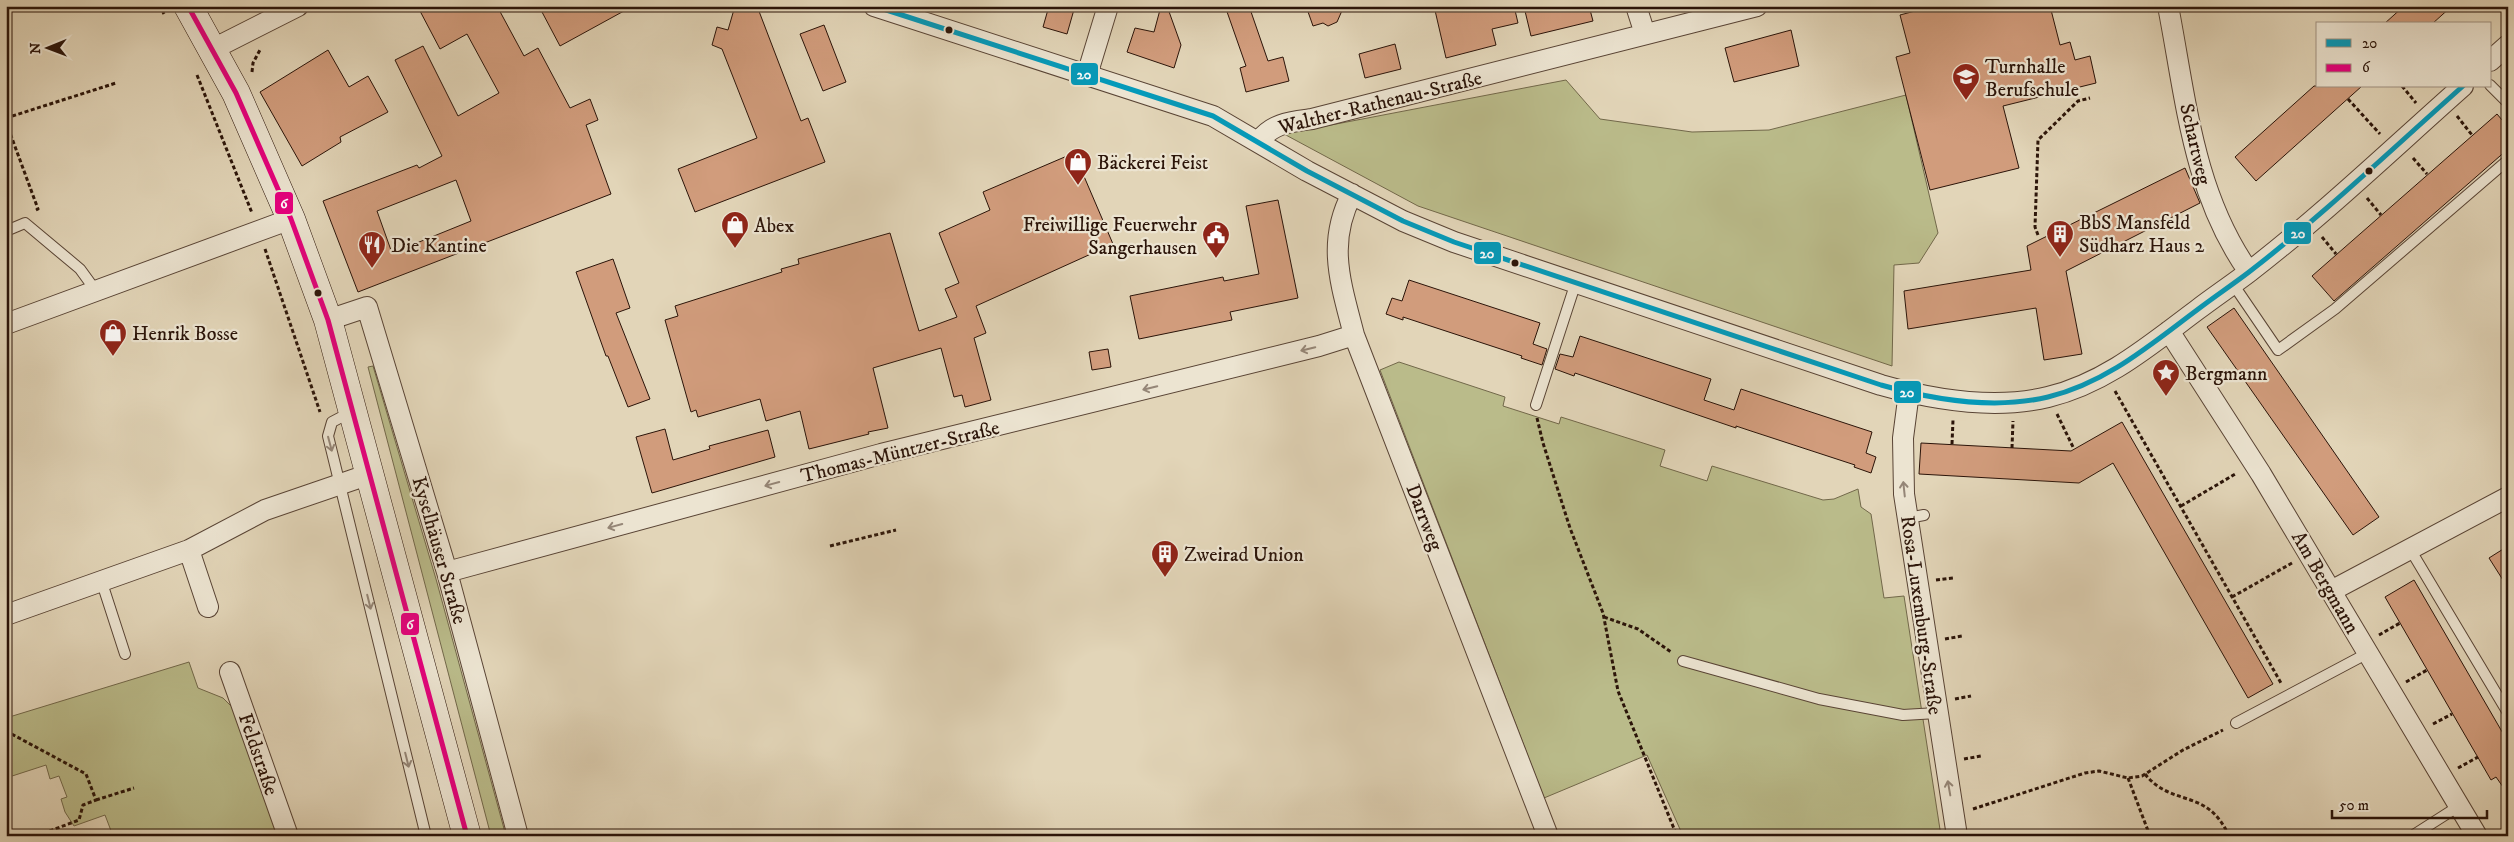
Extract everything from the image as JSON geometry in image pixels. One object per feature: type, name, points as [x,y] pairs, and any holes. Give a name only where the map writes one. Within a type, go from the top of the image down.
[{"type":"main road","points":[[188,6],[236,93],[291,219],[328,320],[467,836]]},
{"type":"street","points":[[213,49],[298,6]]},
{"type":"street","name":"Walther-Rathenau-Straße","points":[[874,6],[1213,116],[1259,141],[1266,131],[1276,125],[1312,119],[1757,6]]},
{"type":"street","points":[[1086,76],[1108,6]]},
{"type":"street","points":[[1636,6],[1645,34]]},
{"type":"street","name":"Schartweg","points":[[2168,6],[2204,185],[2228,239],[2249,272]]},
{"type":"street","points":[[2492,59],[2508,45]]},
{"type":"street","points":[[1259,141],[1288,161],[1403,221],[1454,242],[1819,365],[1909,392],[1970,402],[2017,402],[2064,393],[2106,375],[2169,331],[2249,272],[2460,88]]},
{"type":"street","name":"Darrweg","points":[[1352,194],[1338,231],[1337,259],[1354,335],[1548,836]]},
{"type":"street","points":[[6,324],[291,219]]},
{"type":"street","name":"Kyselhäuser Straße","points":[[328,320],[367,307],[447,572],[518,836]]},
{"type":"street","name":"Am Bergmann","points":[[2169,331],[2261,474],[2331,590],[2372,645],[2477,836]]},
{"type":"street","name":"Thomas-Müntzer-Straße","points":[[447,572],[881,454],[1319,346],[1354,335]]},
{"type":"street","name":"Rosa-Luxemburg-Straße","points":[[1909,392],[1904,419],[1902,457],[1916,516],[1942,707],[1957,836]]},
{"type":"street","points":[[6,616],[102,583],[188,550],[265,510],[370,474]]},
{"type":"street","points":[[2331,590],[2508,497]]},
{"type":"street","points":[[188,550],[208,607]]},
{"type":"street","name":"Feldstraße","points":[[230,672],[288,836]]},
{"type":"lane","points":[[2492,87],[2508,104]]},
{"type":"lane","points":[[2233,284],[2278,350],[2335,309],[2508,160]]},
{"type":"lane","points":[[6,231],[25,223],[80,268],[96,291]]},
{"type":"lane","points":[[1536,406],[1576,282]]},
{"type":"lane","points":[[354,411],[336,418],[329,428],[328,436],[426,836]]},
{"type":"lane","points":[[2410,549],[2508,713]]},
{"type":"lane","points":[[102,583],[125,654]]},
{"type":"lane","points":[[2236,723],[2288,696],[2372,645]]},
{"type":"lane","points":[[1684,661],[1818,698],[1903,715],[1942,707]]},
{"type":"lane","points":[[2412,836],[2459,806]]},
{"type":"path","points":[[236,93],[253,86],[253,63],[259,51],[273,40],[266,22]]},
{"type":"path","points":[[6,118],[116,83]]},
{"type":"path","points":[[2404,88],[2417,104]]},
{"type":"path","points":[[2038,236],[2035,227],[2038,140],[2078,101],[2090,98]]},
{"type":"path","points":[[2348,99],[2381,135]]},
{"type":"path","points":[[2454,113],[2472,135]]},
{"type":"path","points":[[6,122],[38,209],[27,214],[25,223]]},
{"type":"path","points":[[2408,152],[2427,174]]},
{"type":"path","points":[[2363,192],[2381,215]]},
{"type":"path","points":[[2317,231],[2336,254]]},
{"type":"path","points":[[2106,375],[2288,696]]},
{"type":"path","points":[[1536,406],[1543,444],[1604,617],[1618,691],[1677,836]]},
{"type":"path","points":[[2056,412],[2074,450]]},
{"type":"path","points":[[1952,444],[1954,416]]},
{"type":"path","points":[[2012,448],[2013,418]]},
{"type":"path","points":[[2181,506],[2240,471]]},
{"type":"path","points":[[830,546],[896,530]]},
{"type":"path","points":[[2232,597],[2295,561]]},
{"type":"path","points":[[1929,581],[1953,578]]},
{"type":"path","points":[[1604,617],[1638,629],[1684,661]]},
{"type":"path","points":[[2372,645],[2400,623]]},
{"type":"path","points":[[1938,640],[1962,636]]},
{"type":"path","points":[[2403,684],[2427,670]]},
{"type":"path","points":[[1942,707],[1971,696]]},
{"type":"path","points":[[2428,727],[2452,714]]},
{"type":"path","points":[[1965,811],[2085,773],[2099,771],[2128,778],[2145,774],[2183,750],[2236,723]]},
{"type":"path","points":[[6,731],[86,774],[96,800]]},
{"type":"path","points":[[1958,760],[1981,756]]},
{"type":"path","points":[[2453,771],[2478,757]]},
{"type":"path","points":[[2145,774],[2164,791],[2207,806],[2222,822],[2229,836]]},
{"type":"path","points":[[2128,778],[2150,836]]},
{"type":"path","points":[[46,836],[47,832],[80,820],[83,805],[134,788]]},
{"type":"green space","points":[[1566,80],[1600,119],[1692,132],[1769,130],[1906,95],[1938,233],[1919,263],[1894,265],[1892,366],[1418,206],[1284,134]]},
{"type":"green space","points":[[1399,362],[1505,397],[1503,406],[1559,424],[1561,417],[1665,450],[1660,466],[1707,481],[1712,466],[1823,500],[1834,499],[1858,489],[1861,507],[1871,514],[1884,598],[1904,596],[1941,836],[1683,836],[1647,755],[1544,798],[1380,370]]},
{"type":"green space","points":[[373,366],[436,579],[506,836],[491,836],[368,367]]},
{"type":"green space","points":[[189,662],[198,688],[223,698],[236,711],[281,836],[113,836],[105,815],[74,826],[65,812],[61,799],[67,797],[59,776],[50,779],[46,765],[6,778],[6,718]]},
{"type":"building","points":[[429,6],[497,6],[524,56],[538,48],[570,108],[590,99],[598,120],[586,125],[611,194],[358,292],[323,201],[417,165],[419,168],[442,156],[395,60],[423,46],[458,116],[499,93],[467,34],[440,49],[420,11]],"holes":[[[456,180],[471,221],[392,253],[377,211]]]},
{"type":"building","points":[[553,6],[633,6],[560,46],[542,12]]},
{"type":"building","points":[[735,6],[757,6],[801,121],[808,118],[825,162],[695,212],[678,169],[757,138],[722,49],[712,45],[717,27],[728,30]]},
{"type":"building","points":[[1049,6],[1075,6],[1067,34],[1043,27]]},
{"type":"building","points":[[1161,6],[1167,6],[1181,45],[1174,68],[1127,52],[1135,28],[1154,32]]},
{"type":"building","points":[[1225,6],[1249,6],[1268,61],[1283,57],[1289,81],[1246,92],[1240,68],[1246,66]]},
{"type":"building","points":[[1306,6],[1344,6],[1337,22],[1328,26],[1323,23],[1313,26]]},
{"type":"building","points":[[1434,6],[1514,6],[1518,23],[1492,29],[1496,45],[1446,58]]},
{"type":"building","points":[[1542,6],[1589,6],[1593,21],[1531,36],[1525,11]]},
{"type":"building","name":"Turnhalle Berufschule","points":[[1934,6],[2050,6],[2060,45],[2070,42],[2075,60],[2090,56],[2096,83],[2003,106],[2019,168],[1930,190],[1896,57],[1910,53],[1900,15]]},
{"type":"building","points":[[2404,6],[2452,6],[2434,22],[2386,22]]},
{"type":"building","points":[[824,25],[846,82],[823,91],[800,34]]},
{"type":"building","points":[[1791,30],[1799,66],[1734,82],[1725,48]]},
{"type":"building","points":[[1395,44],[1401,69],[1365,78],[1359,54]]},
{"type":"building","points":[[328,50],[349,87],[368,76],[388,112],[340,137],[341,142],[302,166],[260,92]]},
{"type":"building","points":[[2314,86],[2316,88],[2360,88],[2256,181],[2235,157]]},
{"type":"building","points":[[2497,114],[2508,127],[2508,149],[2334,301],[2312,276]]},
{"type":"building","points":[[1074,153],[1113,244],[976,306],[986,333],[974,338],[991,400],[965,407],[962,395],[954,397],[941,348],[873,368],[888,428],[868,432],[869,434],[809,449],[800,411],[766,421],[760,399],[698,417],[696,410],[691,412],[665,320],[678,316],[675,306],[782,272],[781,269],[799,264],[798,259],[890,233],[919,331],[957,317],[945,289],[959,283],[939,233],[990,210],[983,192]]},
{"type":"building","name":"BbS Mansfeld Südharz Haus 2","points":[[2185,168],[2200,203],[2066,271],[2082,354],[2044,360],[2036,308],[1908,329],[1904,291],[2031,270],[2027,246]]},
{"type":"building","points":[[1278,200],[1298,298],[1230,312],[1232,320],[1139,339],[1130,296],[1223,277],[1224,281],[1259,274],[1246,206]]},
{"type":"building","points":[[613,259],[630,308],[616,313],[650,399],[628,407],[608,356],[606,356],[576,272]]},
{"type":"building","points":[[1409,280],[1540,323],[1533,344],[1547,349],[1542,365],[1521,358],[1522,356],[1403,317],[1403,320],[1386,314],[1392,298],[1402,301]]},
{"type":"building","points":[[2234,308],[2379,517],[2353,535],[2207,327]]},
{"type":"building","points":[[1580,336],[1711,379],[1704,400],[1734,410],[1741,389],[1872,432],[1866,453],[1876,457],[1871,473],[1854,467],[1855,465],[1736,426],[1736,428],[1575,373],[1574,376],[1555,369],[1560,354],[1573,357]]},
{"type":"building","points":[[1108,349],[1111,367],[1092,370],[1089,352]]},
{"type":"building","points":[[2122,422],[2273,684],[2248,698],[2113,463],[2079,483],[1919,474],[1921,443],[2071,451]]},
{"type":"building","points":[[665,429],[673,460],[710,449],[709,446],[768,430],[775,457],[652,493],[636,437]]},
{"type":"building","points":[[2508,546],[2508,588],[2489,558]]},
{"type":"building","points":[[2414,580],[2508,742],[2508,794],[2496,777],[2491,780],[2385,597]]},
{"type":"transit line","name":"6","points":[[188,6],[236,93],[291,219],[328,320],[467,836]]},
{"type":"transit line","name":"20","points":[[874,6],[1213,116],[1307,171],[1403,221],[1454,242],[1881,385],[1922,395],[1964,402],[2007,403],[2048,397],[2069,391],[2089,382],[2127,361],[2277,250],[2331,205],[2461,88]]},
{"type":"place","name":"Turnhalle Berufschule","points":[[1966,101]]},
{"type":"place","name":"Bäckerei Feist","points":[[1078,186]]},
{"type":"place","name":"Abex","points":[[735,249]]},
{"type":"place","name":"BbS Mansfeld Südharz Haus 2","points":[[2060,258]]},
{"type":"place","name":"Freiwillige Feuerwehr Sangerhausen","points":[[1216,259]]},
{"type":"place","name":"Die Kantine","points":[[372,269]]},
{"type":"place","name":"Henrik Bosse","points":[[113,357]]},
{"type":"place","name":"Bergmann","points":[[2166,397]]},
{"type":"place","name":"Zweirad Union","points":[[1165,578]]}]
